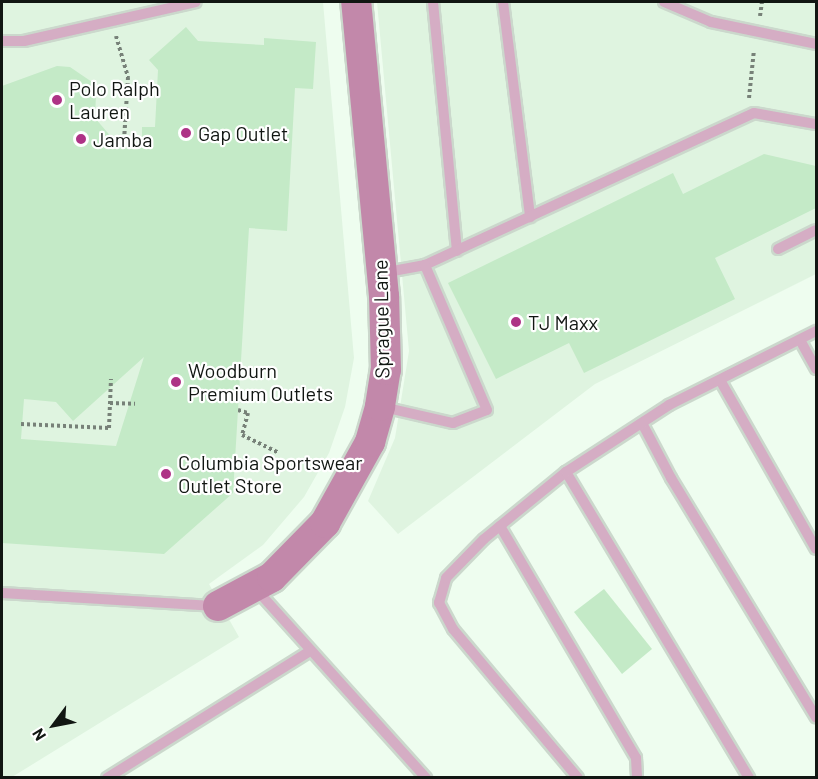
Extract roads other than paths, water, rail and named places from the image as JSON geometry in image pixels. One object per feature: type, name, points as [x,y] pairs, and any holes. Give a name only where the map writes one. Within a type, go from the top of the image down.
[{"type":"street","name":"Sprague Lane","points":[[218,606],[255,588],[287,564],[325,523],[370,442],[380,406],[386,370],[382,273],[356,2]]},
{"type":"lane","points":[[2,41],[24,41],[196,2]]},
{"type":"lane","points":[[348,2],[365,2]]},
{"type":"lane","points":[[433,2],[457,251]]},
{"type":"lane","points":[[503,2],[530,217]]},
{"type":"lane","points":[[664,2],[711,22],[816,44]]},
{"type":"lane","points":[[382,273],[425,265],[751,114],[816,124]]},
{"type":"lane","points":[[778,249],[816,230]]},
{"type":"lane","points":[[380,406],[453,423],[487,410],[425,265]]},
{"type":"lane","points":[[578,777],[453,629],[439,603],[446,578],[500,526],[566,472],[642,423],[816,331]]},
{"type":"lane","points":[[800,340],[816,369]]},
{"type":"lane","points":[[720,380],[816,549]]},
{"type":"lane","points":[[642,423],[671,478],[816,717]]},
{"type":"lane","points":[[566,472],[749,777]]},
{"type":"lane","points":[[500,526],[636,758],[637,777]]},
{"type":"lane","points":[[255,588],[426,777]]},
{"type":"lane","points":[[2,593],[218,606]]},
{"type":"lane","points":[[107,777],[310,651]]},
{"type":"place","name":"Polo Ralph Lauren","points":[[57,100]]},
{"type":"place","name":"Gap Outlet","points":[[186,133]]},
{"type":"place","name":"Jamba","points":[[81,139]]},
{"type":"place","name":"TJ Maxx","points":[[516,322]]},
{"type":"place","name":"Woodburn Premium Outlets","points":[[176,382]]},
{"type":"place","name":"Columbia Sportswear Outlet Store","points":[[166,474]]}]
